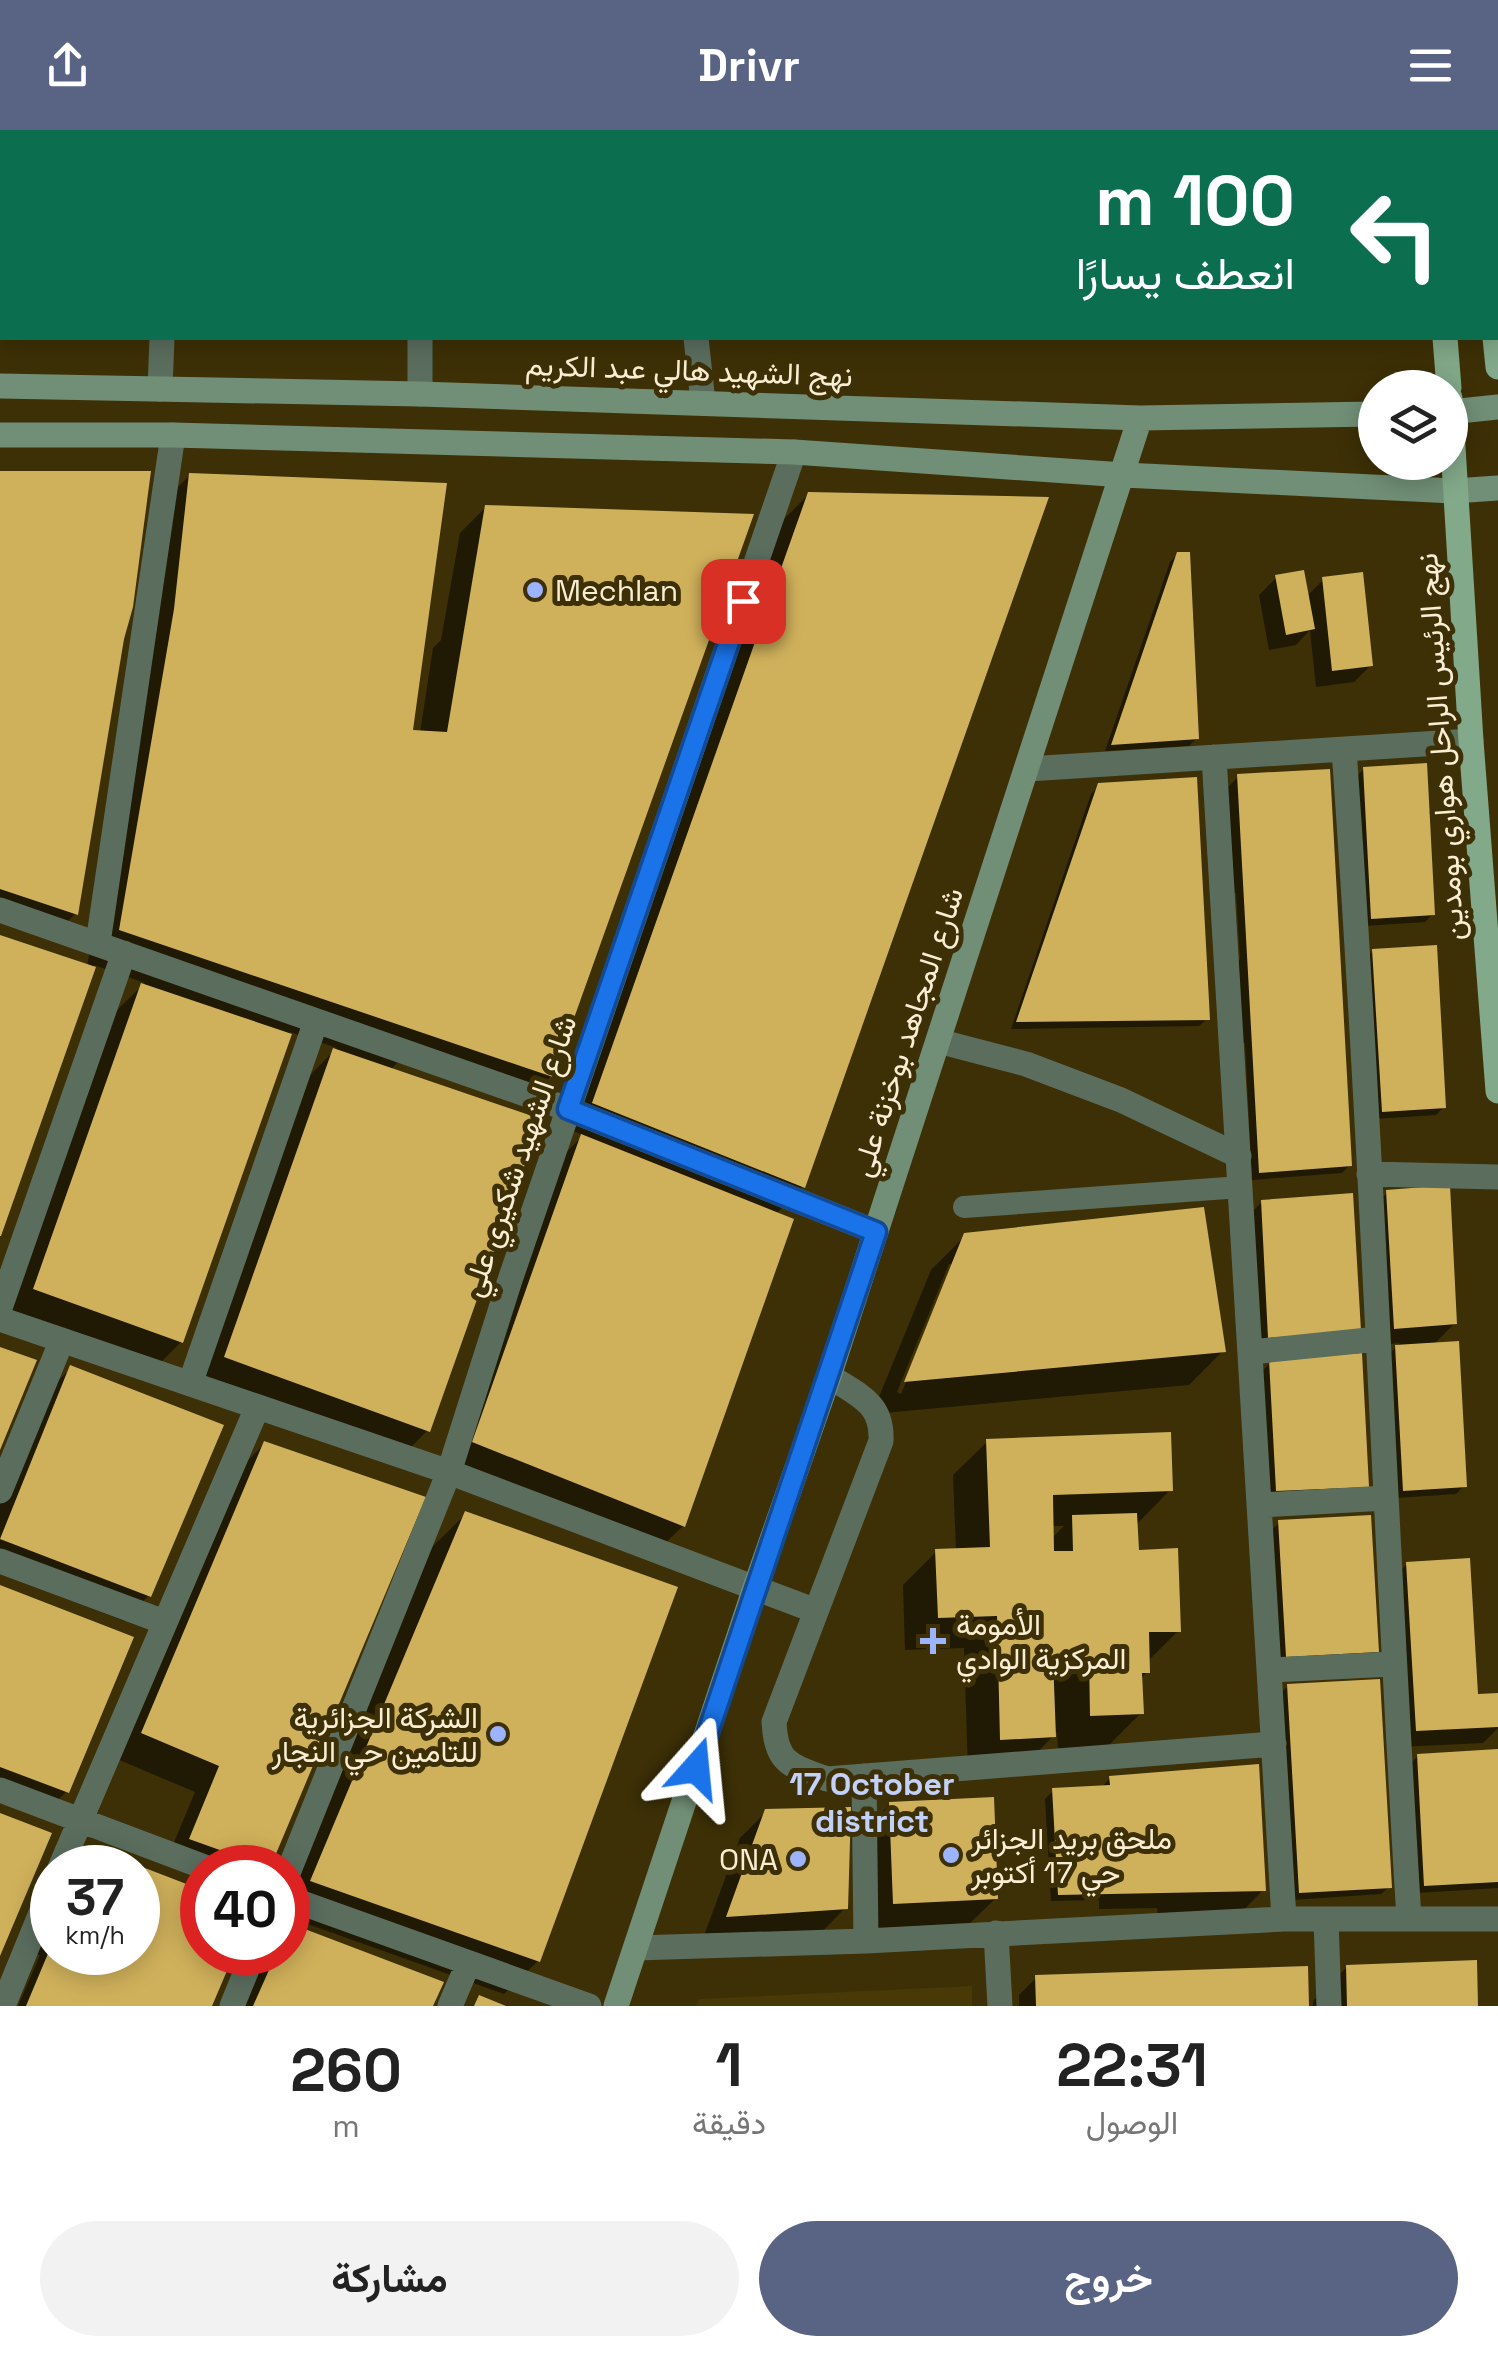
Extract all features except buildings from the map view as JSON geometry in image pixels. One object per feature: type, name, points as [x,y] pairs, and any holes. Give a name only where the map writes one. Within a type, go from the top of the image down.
[{"type":"main road","points":[[1445,340],[1448,370]]},
{"type":"main road","points":[[1495,340],[1498,368]]},
{"type":"main road","name":"نهج الشهيد هالي عبد الكريم","points":[[0,386],[420,394],[1140,418],[1358,414]]},
{"type":"main road","points":[[1468,410],[1498,407]]},
{"type":"main road","name":"شارع المجاهد بوخزنة علي","points":[[616,2006],[830,1376],[1140,418]]},
{"type":"main road","points":[[0,435],[173,435],[794,452],[1124,475],[1454,491],[1498,488]]},
{"type":"main road","name":"نهج الرئيس الراحل هواري بومدين","points":[[1454,480],[1498,1091]]},
{"type":"street","points":[[160,390],[162,340]]},
{"type":"street","points":[[420,340],[420,394]]},
{"type":"street","points":[[696,340],[703,402]]},
{"type":"street","points":[[98,943],[173,435]]},
{"type":"street","name":"شارع الشهيد شكيري علي","points":[[299,1845],[449,1472],[568,1109],[794,452]]},
{"type":"street","points":[[1028,768],[1470,741]]},
{"type":"street","points":[[1344,750],[1363,1012],[1392,1664],[1408,1919]]},
{"type":"street","points":[[1214,757],[1284,1918]]},
{"type":"street","points":[[0,910],[568,1109],[876,1232]]},
{"type":"street","points":[[0,1308],[124,952]]},
{"type":"street","points":[[190,1384],[316,1021]]},
{"type":"street","points":[[938,1041],[1026,1064],[1121,1100],[1239,1156]]},
{"type":"street","points":[[1368,1174],[1498,1177]]},
{"type":"street","points":[[0,1319],[449,1472],[816,1611]]},
{"type":"street","points":[[1252,1352],[1378,1339]]},
{"type":"street","points":[[0,1492],[62,1340]]},
{"type":"street","points":[[830,1376],[872,1405],[879,1416],[881,1442],[774,1722],[775,1743],[783,1760],[827,1779],[1274,1744]]},
{"type":"street","points":[[69,1845],[257,1408]]},
{"type":"street","points":[[1261,1505],[1386,1498]]},
{"type":"street","points":[[0,1560],[164,1622]]},
{"type":"street","points":[[1270,1670],[1392,1664]]},
{"type":"street","points":[[864,1776],[866,1941]]},
{"type":"street","points":[[0,1790],[180,1858]]},
{"type":"street","points":[[310,1906],[589,2006]]},
{"type":"street","points":[[636,1948],[866,1941],[1284,1918],[1498,1919]]},
{"type":"street","points":[[1326,1918],[1329,2006]]},
{"type":"street","points":[[996,1933],[1000,2006]]},
{"type":"street","points":[[3,2006],[30,1940]]},
{"type":"street","points":[[450,2006],[468,1964]]},
{"type":"street","points":[[232,2006],[245,1975]]},
{"type":"lane","points":[[964,1207],[1241,1187]]},
{"type":"shaded area","points":[[972,1986],[972,2006],[696,2006],[699,1999]]},
{"type":"place","name":"Mechlan","points":[[535,590]]},
{"type":"place","name":"الأمومة المركزية الوادي","points":[[933,1641]]},
{"type":"place","name":"الشركة الجزائرية للتامين حي النجار","points":[[498,1734]]},
{"type":"place","name":"ملحق بريد الجزائر حي 17 أكتوبر","points":[[951,1855]]},
{"type":"place","name":"ONA","points":[[798,1859]]},
{"type":"district","name":"17 October district","points":[[872,1802]]},
{"type":"route","points":[[696,1768],[876,1232],[568,1109],[743,601]]}]
